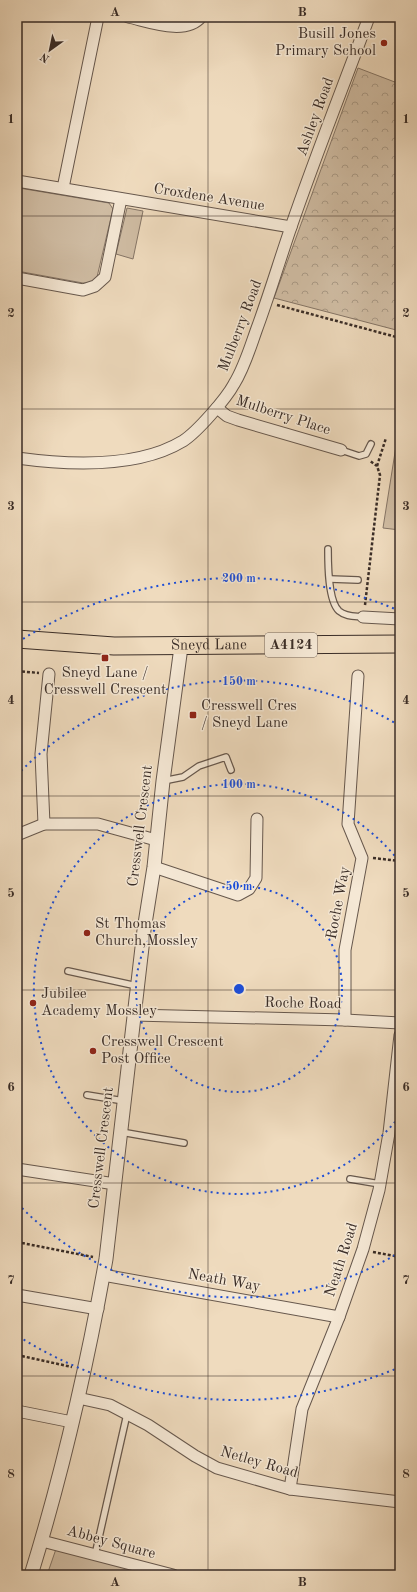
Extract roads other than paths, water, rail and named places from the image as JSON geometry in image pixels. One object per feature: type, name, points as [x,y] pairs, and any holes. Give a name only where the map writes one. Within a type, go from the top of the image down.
[{"type":"main road","name":"Sneyd Lane","points":[[17,639],[114,646],[181,647],[400,644]]},
{"type":"street","points":[[63,188],[98,17]]},
{"type":"street","points":[[128,17],[184,27],[198,21],[201,17]]},
{"type":"street","name":"Ashley Road","points":[[291,227],[369,17]]},
{"type":"street","name":"Croxdene Avenue","points":[[17,182],[63,188],[291,227]]},
{"type":"street","points":[[17,278],[83,290],[95,286],[105,277],[121,199]]},
{"type":"street","name":"Mulberry Road","points":[[17,458],[38,461],[122,461],[148,456],[184,440],[217,408],[235,384],[266,303],[291,227]]},
{"type":"street","name":"Mulberry Place","points":[[217,408],[227,416],[244,422],[341,450]]},
{"type":"street","points":[[363,617],[400,619]]},
{"type":"street","name":"Cresswell Crescent","points":[[31,1575],[42,1540],[78,1398],[98,1308],[106,1259],[133,1015],[154,867],[163,781],[181,647]]},
{"type":"street","name":"Roche Way","points":[[345,1020],[345,950],[362,858],[348,824],[357,676]]},
{"type":"street","points":[[44,824],[41,754],[51,682]]},
{"type":"street","points":[[154,867],[238,895],[249,889],[256,878],[257,819]]},
{"type":"street","points":[[17,835],[44,824],[98,824],[156,840]]},
{"type":"street","name":"Roche Road","points":[[133,1015],[345,1020],[400,1023]]},
{"type":"street","name":"Neath Road","points":[[290,1489],[302,1409],[339,1317],[363,1250],[380,1184],[389,1133],[400,1035]]},
{"type":"street","points":[[17,1169],[115,1184]]},
{"type":"street","name":"Neath Way","points":[[103,1274],[339,1317]]},
{"type":"street","points":[[17,1295],[98,1308]]},
{"type":"street","name":"Netley Road","points":[[78,1398],[110,1405],[128,1414],[217,1468],[290,1489],[400,1502]]},
{"type":"street","points":[[17,1411],[72,1422]]},
{"type":"street","name":"Abbey Square","points":[[42,1540],[173,1575]]},
{"type":"lane","points":[[341,450],[359,456],[366,454],[371,444]]},
{"type":"lane","points":[[328,549],[333,601],[339,611],[347,616],[363,617]]},
{"type":"lane","points":[[330,579],[358,580]]},
{"type":"lane","points":[[163,781],[183,777],[199,766],[226,757],[231,770]]},
{"type":"lane","points":[[68,971],[137,986]]},
{"type":"lane","points":[[87,1095],[124,1101]]},
{"type":"lane","points":[[120,1132],[184,1143]]},
{"type":"lane","points":[[350,1179],[380,1184]]},
{"type":"lane","points":[[95,1555],[128,1414]]},
{"type":"place","name":"Busill Jones Primary School","points":[[384,43]]},
{"type":"place","name":"Sneyd Lane / Cresswell Crescent","points":[[105,658]]},
{"type":"place","name":"Cresswell Cres / Sneyd Lane","points":[[193,715]]},
{"type":"place","name":"St Thomas Church,Mossley","points":[[87,933]]},
{"type":"place","name":"Jubilee Academy Mossley","points":[[33,1003]]},
{"type":"place","name":"Cresswell Crescent Post Office","points":[[93,1051]]}]
